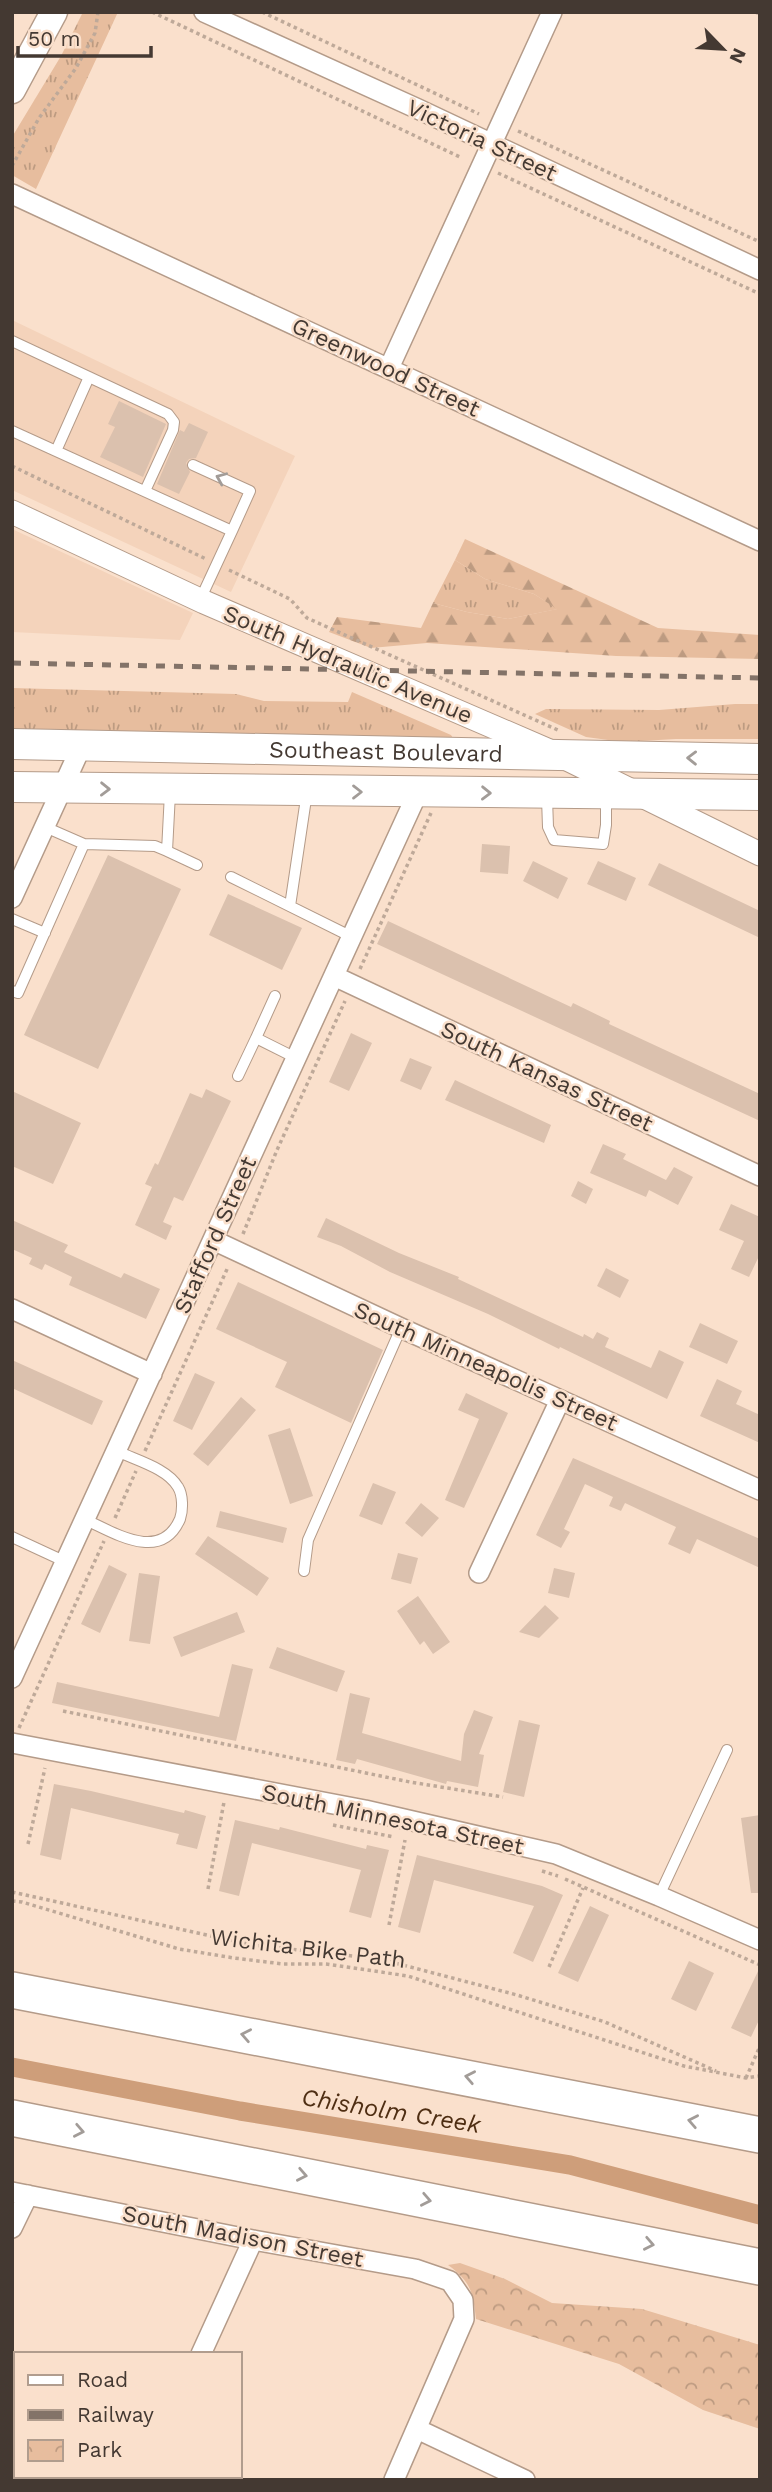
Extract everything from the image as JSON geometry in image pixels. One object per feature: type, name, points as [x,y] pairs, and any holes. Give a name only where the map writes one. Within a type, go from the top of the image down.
[{"type":"highway","points":[[16,1990],[760,2135]]},
{"type":"highway","points":[[12,2118],[760,2267]]},
{"type":"main road","points":[[12,90],[54,12]]},
{"type":"main road","name":"Southeast Boulevard","points":[[12,744],[563,745],[760,759]]},
{"type":"main road","name":"Southeast Boulevard","points":[[12,787],[307,792],[425,802],[547,794],[760,795]]},
{"type":"street","name":"Victoria Street","points":[[204,12],[760,270]]},
{"type":"street","points":[[389,368],[552,12]]},
{"type":"street","name":"Greenwood Street","points":[[12,194],[760,541]]},
{"type":"street","name":"South Hydraulic Avenue","points":[[12,512],[200,600],[563,745],[638,794],[760,854]]},
{"type":"street","points":[[14,892],[82,746]]},
{"type":"street","name":"Stafford Street","points":[[12,1678],[352,937],[425,802]]},
{"type":"street","name":"South Kansas Street","points":[[334,976],[760,1176]]},
{"type":"street","name":"South Minneapolis Street","points":[[213,1240],[760,1490]]},
{"type":"street","points":[[12,1309],[152,1374]]},
{"type":"street","points":[[479,1573],[560,1400]]},
{"type":"street","name":"South Minnesota Street","points":[[15,1738],[365,1810],[556,1854],[760,1940]]},
{"type":"street","points":[[12,2228],[20,2193]]},
{"type":"street","name":"South Madison Street","points":[[20,2193],[253,2240],[415,2269],[450,2281],[463,2300],[464,2319],[417,2429]]},
{"type":"street","points":[[202,2352],[253,2240]]},
{"type":"street","points":[[394,2480],[417,2429],[525,2480]]},
{"type":"lane","points":[[12,341],[169,414],[174,422],[168,454],[145,491]]},
{"type":"lane","points":[[56,451],[89,377]]},
{"type":"lane","points":[[12,431],[232,531]]},
{"type":"lane","points":[[193,465],[250,491],[200,600]]},
{"type":"lane","points":[[167,851],[170,789]]},
{"type":"lane","points":[[290,906],[307,792]]},
{"type":"lane","points":[[547,794],[548,827],[554,840],[603,844],[606,794]]},
{"type":"lane","points":[[44,827],[84,844],[155,846],[197,865]]},
{"type":"lane","points":[[12,990],[18,993],[84,844]]},
{"type":"lane","points":[[231,877],[352,937]]},
{"type":"lane","points":[[12,919],[45,933]]},
{"type":"lane","points":[[238,1076],[275,996]]},
{"type":"lane","points":[[256,1038],[296,1058]]},
{"type":"lane","points":[[304,1571],[308,1540],[401,1328]]},
{"type":"lane","points":[[86,1520],[128,1539],[150,1544],[168,1536],[180,1519],[182,1506],[178,1487],[166,1474],[117,1451]]},
{"type":"lane","points":[[12,1537],[66,1562]]},
{"type":"lane","points":[[659,1896],[727,1750]]},
{"type":"path","points":[[12,166],[39,118],[76,68],[95,33],[98,12]]},
{"type":"path","points":[[152,12],[460,157]]},
{"type":"path","points":[[262,12],[479,114]]},
{"type":"path","points":[[517,130],[760,242]]},
{"type":"path","points":[[498,173],[760,294]]},
{"type":"path","points":[[12,466],[290,599],[307,618],[563,745]]},
{"type":"path","points":[[15,1738],[353,985],[425,802]]},
{"type":"path","points":[[63,1711],[410,1782],[503,1797]]},
{"type":"path","points":[[28,1844],[46,1766],[35,1764]]},
{"type":"path","points":[[208,1889],[224,1802],[236,1805]]},
{"type":"path","points":[[327,1823],[405,1840],[389,1925]]},
{"type":"path","points":[[536,1869],[760,1965]]},
{"type":"path","points":[[549,1967],[583,1888]]},
{"type":"path","points":[[12,1892],[252,1945],[380,1959],[517,1995],[605,2022],[726,2075]]},
{"type":"path","name":"Wichita Bike Path","points":[[12,1901],[179,1949],[283,1964],[326,1964],[408,1976],[674,2063],[726,2075],[746,2078],[760,2076]]},
{"type":"path","points":[[746,2078],[760,2046]]},
{"type":"shaded area","points":[[12,320],[295,456],[231,592],[12,490]]},
{"type":"shaded area","points":[[12,529],[193,613],[180,640],[12,632]]},
{"type":"green space","points":[[83,12],[118,12],[36,189],[12,175],[12,137],[61,56]]},
{"type":"green space","points":[[465,539],[658,628],[760,635],[760,659],[616,656],[427,643],[371,648],[329,632],[337,617],[421,628],[433,603],[508,619],[557,609],[534,594],[485,579],[455,560]]},
{"type":"green space","points":[[455,560],[485,579],[534,594],[558,609],[508,619],[433,603]]},
{"type":"green space","points":[[12,688],[236,694],[264,701],[348,702],[352,692],[451,735],[455,741],[12,735]]},
{"type":"green space","points":[[760,704],[760,739],[623,742],[586,737],[535,714],[546,709],[659,710]]},
{"type":"green space","points":[[460,2263],[505,2279],[552,2303],[642,2309],[760,2345],[760,2429],[703,2410],[619,2364],[476,2319],[470,2288],[448,2265]]},
{"type":"building","points":[[119,401],[166,424],[143,477],[100,457],[115,427],[108,424]]},
{"type":"building","points":[[189,423],[208,432],[196,458],[189,459],[186,463],[190,472],[179,494],[157,484],[180,430],[184,432]]},
{"type":"building","points":[[482,844],[510,846],[508,874],[480,872]]},
{"type":"building","points":[[108,855],[181,889],[98,1069],[24,1035]]},
{"type":"building","points":[[533,861],[568,878],[558,899],[523,881]]},
{"type":"building","points":[[598,861],[636,878],[626,901],[587,884]]},
{"type":"building","points":[[659,863],[760,911],[760,938],[648,885]]},
{"type":"building","points":[[228,894],[302,928],[282,970],[209,935]]},
{"type":"building","points":[[388,921],[571,1007],[573,1003],[610,1021],[609,1024],[760,1094],[760,1121],[377,944]]},
{"type":"building","points":[[351,1033],[372,1043],[349,1091],[329,1082]]},
{"type":"building","points":[[410,1058],[432,1067],[421,1090],[400,1081]]},
{"type":"building","points":[[455,1080],[551,1125],[544,1143],[445,1100]]},
{"type":"building","points":[[206,1089],[231,1101],[183,1201],[174,1197],[163,1222],[172,1226],[166,1240],[135,1225],[152,1187],[145,1184],[155,1163],[158,1165],[190,1093],[202,1098]]},
{"type":"building","points":[[12,1091],[81,1123],[53,1184],[12,1166]]},
{"type":"building","points":[[603,1144],[626,1154],[623,1159],[666,1180],[674,1167],[693,1177],[678,1205],[649,1190],[646,1197],[590,1173]]},
{"type":"building","points":[[578,1181],[593,1189],[586,1204],[571,1196]]},
{"type":"building","points":[[731,1204],[760,1217],[760,1254],[749,1277],[731,1269],[744,1241],[719,1230]]},
{"type":"building","points":[[326,1218],[399,1253],[459,1277],[458,1279],[583,1337],[584,1334],[593,1339],[597,1332],[609,1338],[605,1347],[651,1368],[659,1350],[684,1362],[667,1399],[560,1347],[559,1349],[317,1237]]},
{"type":"building","points":[[12,1220],[68,1245],[64,1252],[121,1278],[124,1273],[160,1289],[146,1319],[69,1285],[72,1277],[45,1264],[42,1270],[29,1264],[32,1258],[12,1249]]},
{"type":"building","points":[[606,1268],[629,1280],[620,1298],[597,1286]]},
{"type":"building","points":[[238,1282],[383,1350],[351,1423],[275,1387],[287,1362],[216,1329]]},
{"type":"building","points":[[700,1323],[738,1341],[727,1364],[689,1347]]},
{"type":"building","points":[[12,1360],[103,1401],[92,1425],[12,1388]]},
{"type":"building","points":[[195,1373],[215,1382],[192,1430],[173,1421]]},
{"type":"building","points":[[717,1379],[742,1391],[736,1404],[760,1415],[760,1443],[700,1416]]},
{"type":"building","points":[[466,1393],[508,1413],[464,1508],[445,1500],[479,1419],[458,1410]]},
{"type":"building","points":[[241,1397],[256,1410],[208,1466],[193,1454]]},
{"type":"building","points":[[290,1428],[313,1496],[290,1504],[268,1435]]},
{"type":"building","points":[[573,1458],[760,1539],[760,1568],[697,1539],[690,1554],[668,1544],[676,1527],[625,1503],[621,1511],[609,1506],[613,1497],[585,1484],[564,1529],[570,1532],[561,1548],[536,1535]]},
{"type":"building","points":[[373,1483],[396,1492],[382,1525],[359,1516]]},
{"type":"building","points":[[421,1503],[439,1518],[422,1537],[405,1523]]},
{"type":"building","points":[[220,1511],[287,1528],[283,1543],[216,1527]]},
{"type":"building","points":[[208,1536],[269,1578],[257,1596],[195,1554]]},
{"type":"building","points":[[398,1553],[418,1558],[411,1584],[391,1579]]},
{"type":"building","points":[[109,1565],[127,1574],[100,1633],[81,1624]]},
{"type":"building","points":[[554,1568],[575,1573],[569,1598],[548,1593]]},
{"type":"building","points":[[139,1573],[160,1576],[150,1644],[129,1641]]},
{"type":"building","points":[[418,1596],[450,1642],[433,1654],[424,1641],[420,1645],[397,1611]]},
{"type":"building","points":[[545,1605],[559,1618],[539,1638],[519,1632]]},
{"type":"building","points":[[237,1612],[245,1632],[181,1657],[173,1637]]},
{"type":"building","points":[[277,1647],[345,1671],[337,1692],[269,1668]]},
{"type":"building","points":[[232,1664],[253,1669],[236,1741],[52,1703],[57,1682],[219,1717]]},
{"type":"building","points":[[350,1693],[370,1698],[362,1733],[461,1761],[464,1734],[474,1710],[493,1717],[479,1754],[484,1755],[478,1787],[447,1781],[446,1784],[357,1759],[355,1764],[336,1760]]},
{"type":"building","points":[[519,1720],[540,1725],[524,1797],[503,1792]]},
{"type":"building","points":[[54,1784],[206,1816],[197,1849],[176,1844],[179,1834],[71,1808],[61,1860],[40,1855]]},
{"type":"building","points":[[760,1815],[760,1893],[751,1893],[741,1818]]},
{"type":"building","points":[[235,1820],[279,1830],[280,1827],[366,1849],[367,1845],[389,1850],[371,1918],[349,1912],[361,1870],[252,1843],[239,1896],[219,1891]]},
{"type":"building","points":[[417,1855],[542,1886],[563,1895],[533,1962],[513,1953],[534,1906],[434,1880],[420,1933],[398,1927]]},
{"type":"building","points":[[590,1906],[609,1915],[578,1982],[558,1973]]},
{"type":"building","points":[[689,1961],[714,1973],[696,2011],[671,1999]]},
{"type":"building","points":[[760,1967],[760,2018],[751,2037],[731,2028]]},
{"type":"waterway","name":"Chisholm Creek","points":[[12,2067],[240,2111],[570,2165],[760,2215]]},
{"type":"railway","points":[[12,663],[760,678]]}]
